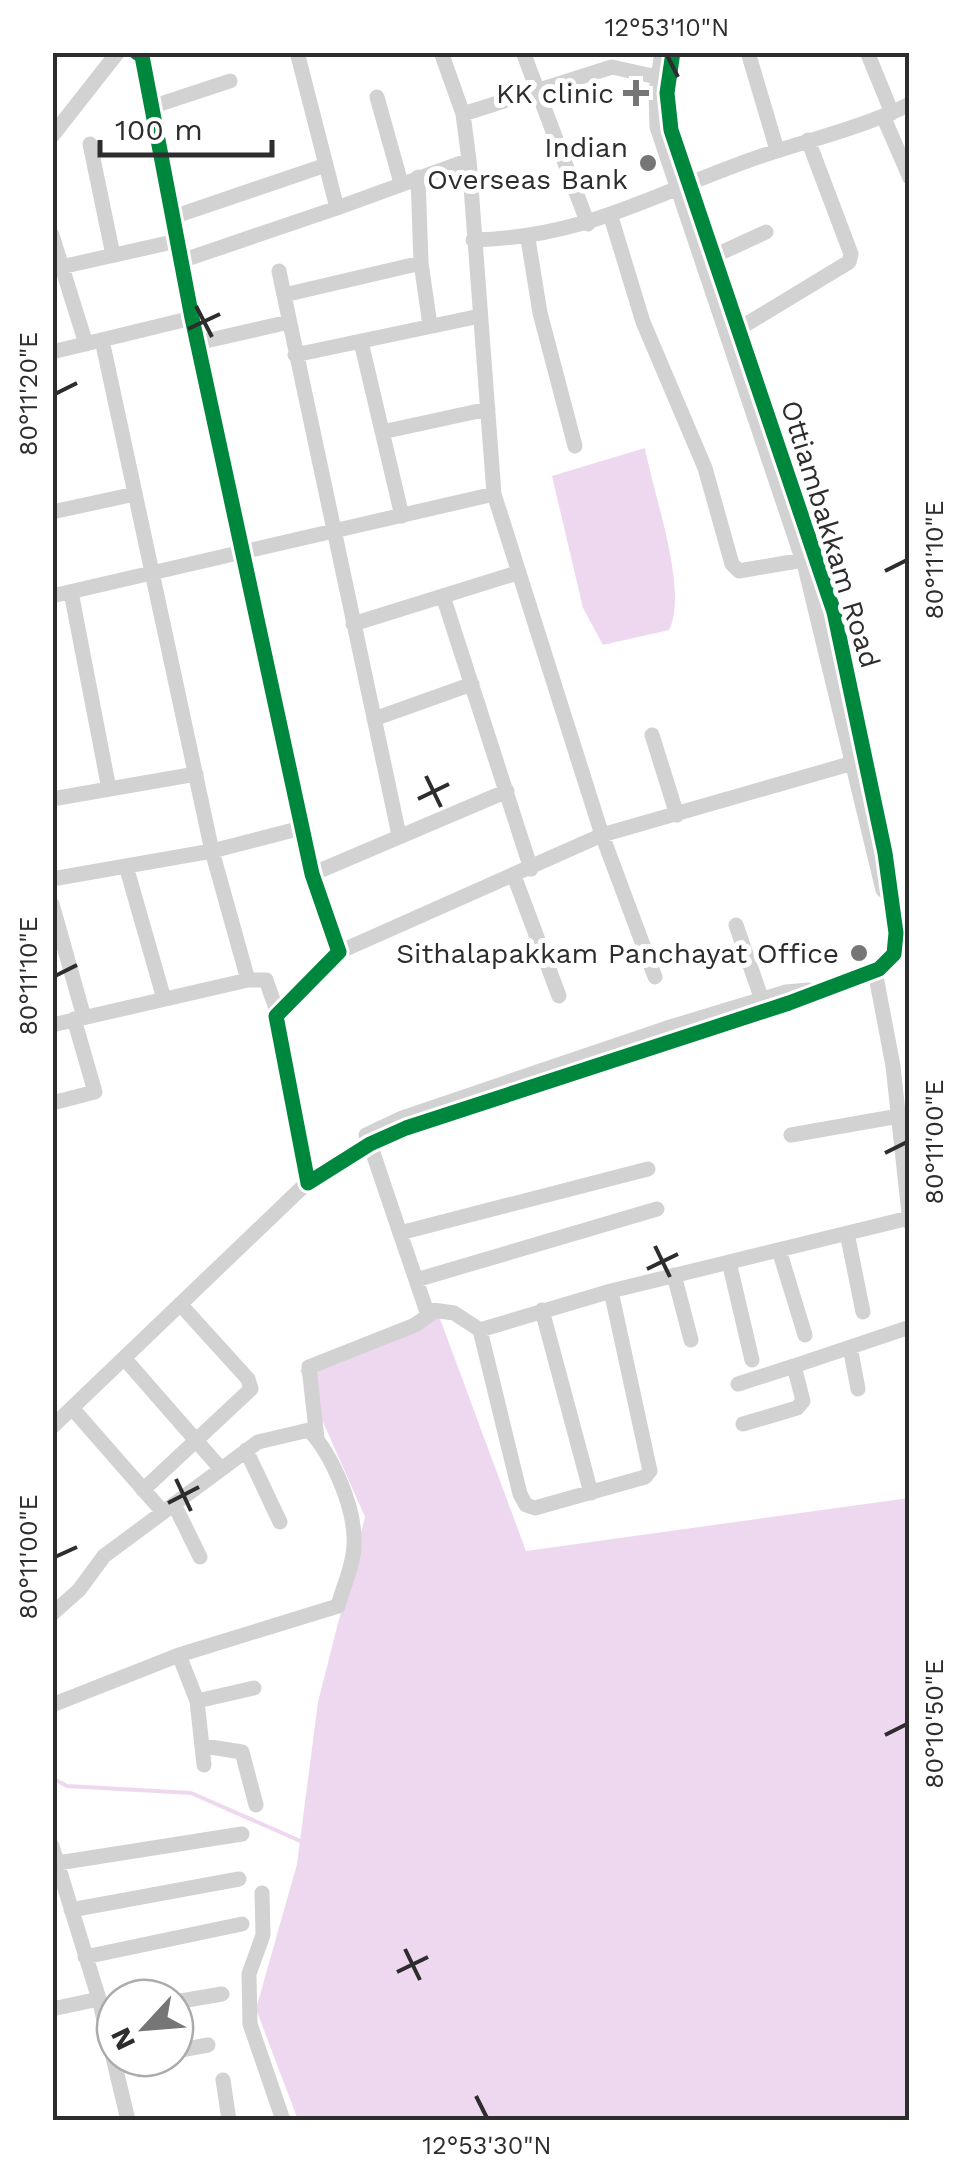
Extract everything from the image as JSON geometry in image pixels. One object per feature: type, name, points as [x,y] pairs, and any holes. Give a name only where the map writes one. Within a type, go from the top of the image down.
[{"type":"street","points":[[52,136],[118,52]]},
{"type":"street","points":[[296,52],[337,208]]},
{"type":"street","points":[[442,52],[464,114],[494,494],[517,574],[550,661],[602,836],[655,977]]},
{"type":"street","points":[[523,52],[588,224]]},
{"type":"street","name":"Ottiambakkam Road","points":[[662,52],[658,126],[716,255],[834,612],[886,853],[892,913]]},
{"type":"street","name":"Ottiambakkam Road","points":[[663,78],[674,52]]},
{"type":"street","points":[[748,52],[777,150]]},
{"type":"street","points":[[867,52],[910,178]]},
{"type":"street","points":[[142,54],[192,318],[305,826],[312,874],[340,952]]},
{"type":"street","points":[[464,114],[540,93],[609,60],[663,78]]},
{"type":"street","points":[[152,108],[230,82]]},
{"type":"street","points":[[377,96],[402,183]]},
{"type":"street","points":[[473,240],[528,239],[611,218],[683,185],[910,104]]},
{"type":"street","points":[[740,328],[848,262],[852,254],[808,140]]},
{"type":"street","points":[[90,144],[113,256]]},
{"type":"street","points":[[181,262],[469,160]]},
{"type":"street","points":[[172,217],[326,165]]},
{"type":"street","points":[[418,177],[421,263],[430,325]]},
{"type":"street","name":"Ottiambakkam Road","points":[[683,185],[803,560],[879,878],[892,913],[905,930],[894,954],[875,971]]},
{"type":"street","points":[[611,218],[643,322],[705,468],[732,564],[740,571],[803,560]]},
{"type":"street","points":[[716,255],[766,232]]},
{"type":"street","points":[[52,234],[57,268],[94,342],[136,494],[212,851],[248,980]]},
{"type":"street","points":[[528,239],[540,313],[574,446]]},
{"type":"street","points":[[57,268],[177,241]]},
{"type":"street","points":[[284,295],[421,263]]},
{"type":"street","points":[[279,271],[399,835]]},
{"type":"street","points":[[295,356],[480,316]]},
{"type":"street","points":[[52,352],[192,318]]},
{"type":"street","points":[[198,343],[288,322]]},
{"type":"street","points":[[361,342],[402,516]]},
{"type":"street","points":[[382,432],[488,409]]},
{"type":"street","points":[[53,511],[136,494]]},
{"type":"street","points":[[52,596],[244,555],[494,494]]},
{"type":"street","points":[[354,624],[517,574]]},
{"type":"street","points":[[72,592],[108,789]]},
{"type":"street","points":[[443,596],[531,868]]},
{"type":"street","points":[[374,719],[472,684]]},
{"type":"street","points":[[652,736],[677,815]]},
{"type":"street","points":[[278,1014],[340,952],[602,836],[852,762]]},
{"type":"street","points":[[52,798],[196,774]]},
{"type":"street","points":[[312,874],[506,791]]},
{"type":"street","points":[[52,879],[212,851],[305,826]]},
{"type":"street","points":[[126,866],[164,999]]},
{"type":"street","points":[[514,876],[559,996]]},
{"type":"street","points":[[52,904],[95,1092],[52,1102]]},
{"type":"street","points":[[736,925],[762,1000]]},
{"type":"street","points":[[52,1427],[346,1148],[402,1118],[762,1000],[816,990],[875,971],[891,1055],[909,1221],[611,1291],[480,1330]]},
{"type":"street","points":[[52,1025],[248,980],[266,980],[278,1014],[308,1182]]},
{"type":"street","points":[[308,1182],[370,1144],[551,1078],[789,1003],[816,990]]},
{"type":"street","points":[[891,1055],[910,1047]]},
{"type":"street","points":[[792,1135],[898,1116]]},
{"type":"street","points":[[370,1144],[426,1308],[432,1312]]},
{"type":"street","points":[[400,1233],[648,1169]]},
{"type":"street","points":[[416,1280],[657,1209]]},
{"type":"street","points":[[847,1233],[864,1312]]},
{"type":"street","points":[[779,1250],[805,1335]]},
{"type":"street","points":[[729,1262],[752,1360]]},
{"type":"street","points":[[674,1275],[691,1340]]},
{"type":"street","points":[[317,1439],[309,1368],[415,1325],[432,1312],[446,1310],[480,1330],[520,1494],[526,1505],[535,1508],[645,1478],[651,1462],[611,1291]]},
{"type":"street","points":[[144,1490],[251,1390],[248,1380],[180,1304]]},
{"type":"street","points":[[542,1310],[591,1493]]},
{"type":"street","points":[[738,1384],[910,1326]]},
{"type":"street","points":[[850,1347],[858,1389]]},
{"type":"street","points":[[124,1358],[221,1469]]},
{"type":"street","points":[[744,1424],[802,1406],[794,1366]]},
{"type":"street","points":[[72,1408],[144,1490],[168,1508],[200,1558]]},
{"type":"street","points":[[52,1614],[80,1590],[104,1556],[258,1442],[309,1430],[317,1439],[347,1502],[354,1546],[338,1606],[178,1655],[52,1705]]},
{"type":"street","points":[[246,1450],[280,1522]]},
{"type":"street","points":[[178,1655],[196,1701],[204,1765]]},
{"type":"street","points":[[196,1701],[254,1688]]},
{"type":"street","points":[[204,1746],[242,1752],[256,1805]]},
{"type":"street","points":[[58,1863],[242,1834]]},
{"type":"street","points":[[52,1846],[64,1904],[95,1982]]},
{"type":"street","points":[[64,1904],[239,1878]]},
{"type":"street","points":[[262,1893],[262,1935],[249,1974],[250,2024],[262,2069],[283,2120]]},
{"type":"street","points":[[85,1957],[242,1924]]},
{"type":"street","points":[[195,1999],[222,1994]]},
{"type":"street","points":[[52,2009],[95,2008]]},
{"type":"street","points":[[195,2048],[208,2046]]},
{"type":"street","points":[[123,2078],[128,2120]]},
{"type":"street","points":[[223,2080],[229,2120]]},
{"type":"shaded area","points":[[645,448],[668,541],[674,613],[669,630],[603,645],[583,608],[552,476]]},
{"type":"shaded area","points":[[439,1316],[526,1551],[909,1498],[909,2120],[298,2120],[256,2009],[297,1864],[318,1702],[365,1517],[300,1370]]},
{"type":"waterway","points":[[52,1778],[67,1786],[191,1793],[305,1843]]},
{"type":"cycle path","points":[[136,52],[142,56],[192,318],[312,874],[339,952],[276,1016],[308,1183],[370,1144],[406,1128],[789,1003],[879,969],[894,954],[896,933],[885,853],[834,612],[671,130],[667,93],[673,52]]},
{"type":"place","name":"KK clinic","points":[[636,93]]},
{"type":"place","name":"Indian Overseas Bank","points":[[648,163]]},
{"type":"place","name":"Sithalapakkam Panchayat Office","points":[[859,953]]}]
